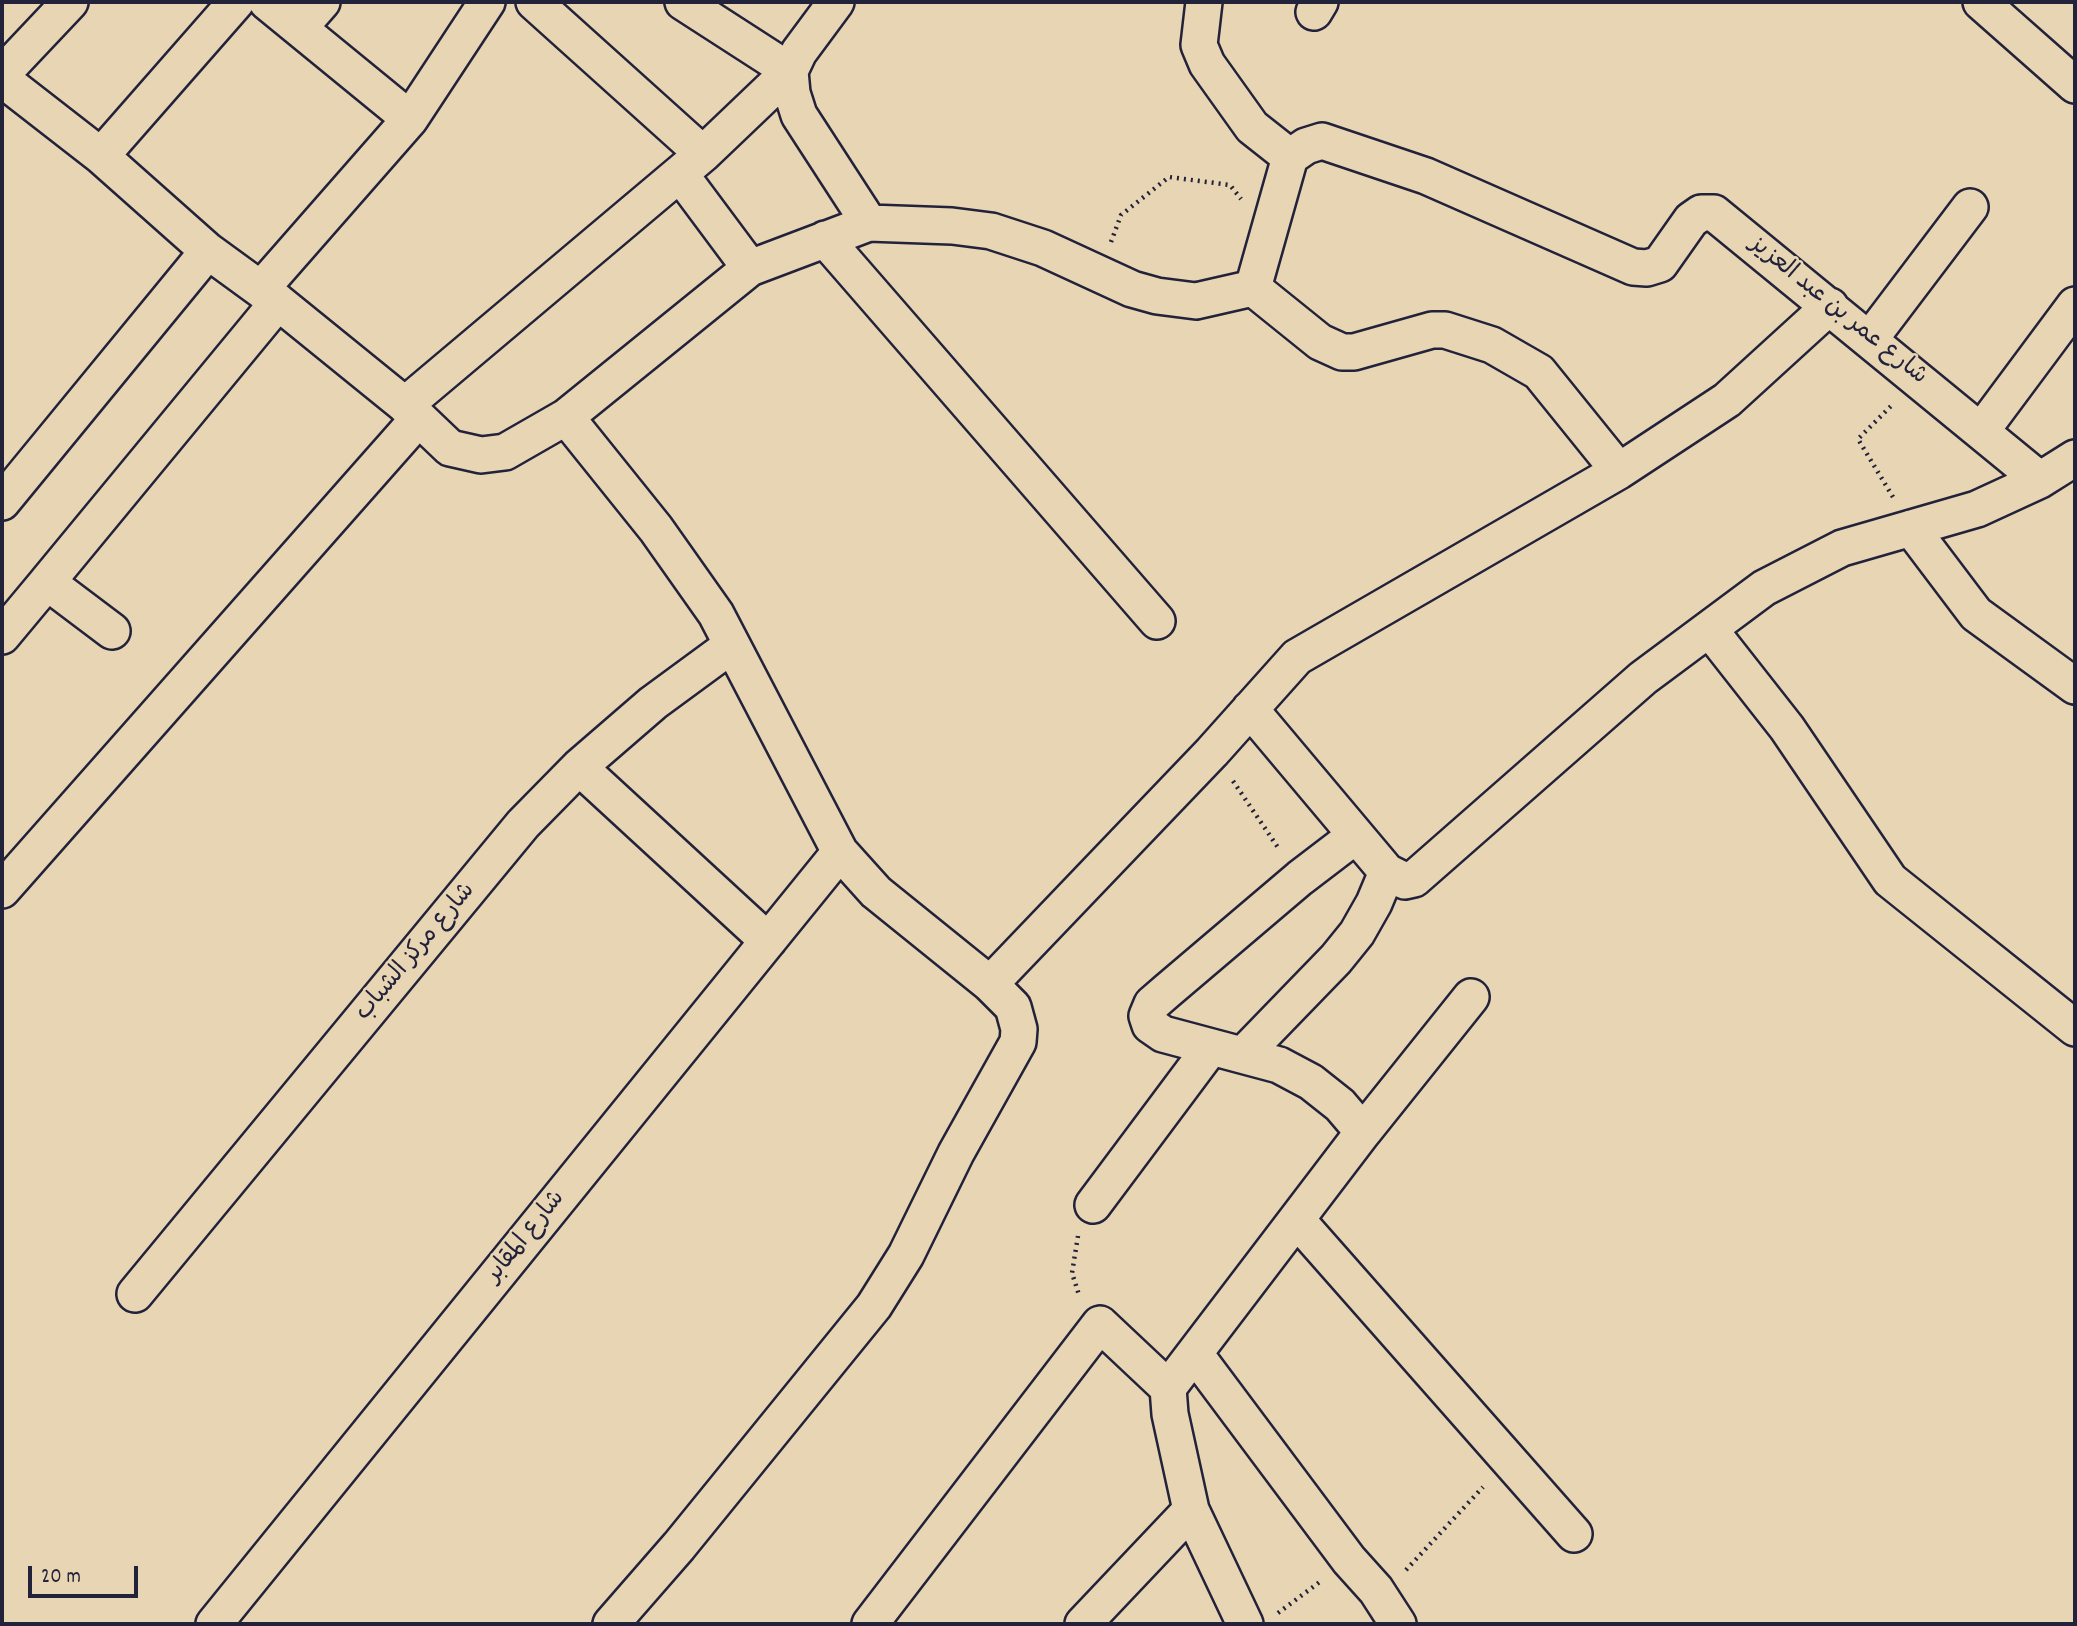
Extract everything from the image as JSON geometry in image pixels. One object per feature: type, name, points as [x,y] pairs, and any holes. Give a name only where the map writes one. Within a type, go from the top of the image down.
[{"type":"street","points":[[2,74],[70,2]]},
{"type":"street","points":[[101,156],[236,2]]},
{"type":"street","points":[[267,2],[311,15],[410,119]]},
{"type":"street","points":[[2,636],[410,119],[487,2]]},
{"type":"street","points":[[534,2],[692,164],[750,268]]},
{"type":"street","points":[[683,2],[790,72]]},
{"type":"street","points":[[2,890],[412,412],[692,164],[790,72],[799,52],[836,2]]},
{"type":"street","points":[[1204,2],[1199,45],[1208,64],[1252,127],[1290,157],[1266,234],[1253,288]]},
{"type":"street","points":[[1981,2],[2075,85]]},
{"type":"street","points":[[790,72],[792,93],[799,115],[869,223]]},
{"type":"street","points":[[2,79],[101,156],[208,251],[269,295],[412,412],[450,447],[481,455],[505,452],[566,417],[750,268],[869,223],[952,226],[991,231],[1043,248],[1132,289],[1180,300],[1218,298],[1253,288]]},
{"type":"street","name":"شارع عمر بن عبد العزيز","points":[[1290,157],[1306,146],[1322,141],[1332,142],[1426,176],[1633,267],[1647,268],[1660,264],[1691,220],[1701,213],[1714,213],[1919,378],[2040,480]]},
{"type":"street","points":[[1870,338],[1970,207]]},
{"type":"street","points":[[825,239],[1157,621]]},
{"type":"street","points":[[2,502],[208,251]]},
{"type":"street","points":[[1253,288],[1320,342],[1342,352],[1354,352],[1432,330],[1445,330],[1492,345],[1539,372],[1619,471]]},
{"type":"street","points":[[1982,430],[2075,305]]},
{"type":"street","points":[[990,984],[1212,752],[1297,657],[1327,637],[1619,471],[1727,400],[1830,306]]},
{"type":"street","points":[[566,417],[716,614],[840,852],[876,892],[990,984],[1017,1016],[1018,1042],[956,1153],[906,1255],[874,1306],[679,1546],[611,1624]]},
{"type":"street","points":[[1250,709],[1387,872],[1405,881],[1422,874],[1643,678],[1763,588],[1842,548],[1977,509],[2040,480],[2075,458]]},
{"type":"street","points":[[1911,528],[1976,614],[2075,686]]},
{"type":"street","points":[[47,582],[113,631]]},
{"type":"street","points":[[1710,630],[1787,728],[1890,880],[2075,1028]]},
{"type":"street","name":"شارع مركز الشباب","points":[[135,1294],[523,824],[579,767],[653,703],[732,645]]},
{"type":"street","points":[[579,767],[768,941]]},
{"type":"street","points":[[1355,836],[1300,878],[1149,1010],[1147,1021],[1155,1030],[1279,1065],[1311,1082],[1340,1105],[1363,1132]]},
{"type":"street","name":"شارع المقابر","points":[[214,1624],[840,852]]},
{"type":"street","points":[[1093,1205],[1228,1051],[1350,941],[1374,903],[1387,872]]},
{"type":"street","points":[[1168,1388],[1363,1132],[1471,998]]},
{"type":"street","points":[[1297,1220],[1574,1534]]},
{"type":"street","points":[[870,1624],[1100,1324],[1168,1388],[1170,1414],[1191,1510],[1259,1620]]},
{"type":"street","points":[[1195,1354],[1349,1560],[1376,1590],[1398,1624]]},
{"type":"street","points":[[1083,1624],[1191,1510]]},
{"type":"path","points":[[1098,275],[1121,215],[1169,177],[1230,185],[1266,234]]},
{"type":"path","points":[[1911,528],[1858,439],[1919,378]]},
{"type":"path","points":[[1212,752],[1300,878]]},
{"type":"path","points":[[1093,1205],[1081,1225],[1072,1273],[1075,1290],[1100,1324]]},
{"type":"path","points":[[1376,1590],[1408,1569],[1509,1459]]},
{"type":"path","points":[[1259,1620],[1349,1560]]}]
